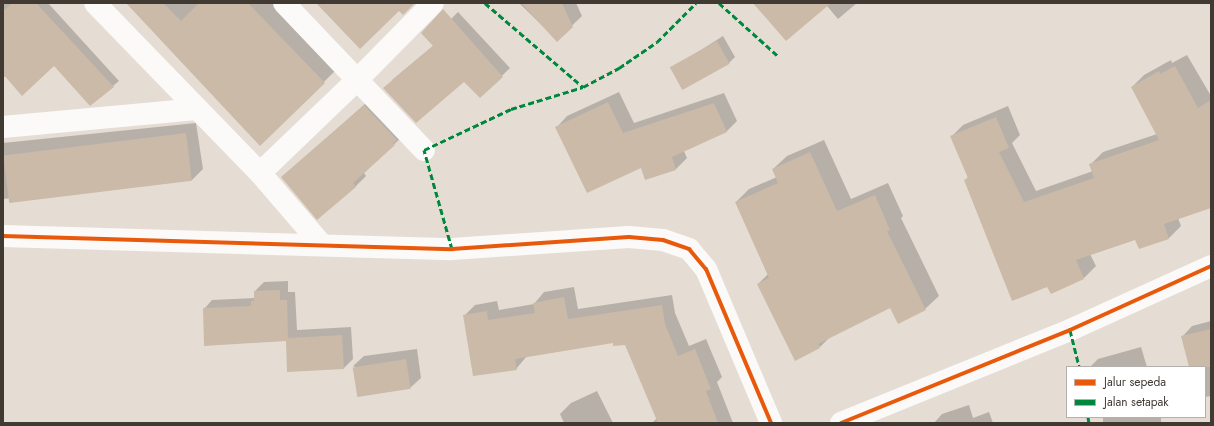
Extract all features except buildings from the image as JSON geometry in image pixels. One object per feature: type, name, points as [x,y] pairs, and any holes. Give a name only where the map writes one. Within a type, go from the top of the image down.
[{"type":"street","points":[[95,3],[196,109],[260,173],[322,245]]},
{"type":"street","points":[[284,3],[359,78],[424,150]]},
{"type":"street","points":[[260,173],[359,78],[432,3]]},
{"type":"street","points":[[7,122],[196,109]]},
{"type":"street","points":[[3,236],[452,249],[629,237],[663,240],[689,249],[713,279],[772,423]]},
{"type":"street","points":[[842,423],[1070,330],[1211,266]]},
{"type":"marked path","points":[[485,3],[583,87]]},
{"type":"marked path","points":[[452,249],[424,150],[511,109],[583,87],[619,68],[657,42],[696,3]]},
{"type":"marked path","points":[[719,3],[778,56]]},
{"type":"marked path","points":[[1070,330],[1079,366]]},
{"type":"marked path","points":[[1088,418],[1089,423]]},
{"type":"cycle path","points":[[3,236],[452,249],[629,237],[663,240],[689,249],[706,269],[771,423]]},
{"type":"cycle path","points":[[841,423],[1070,330],[1211,266]]}]
